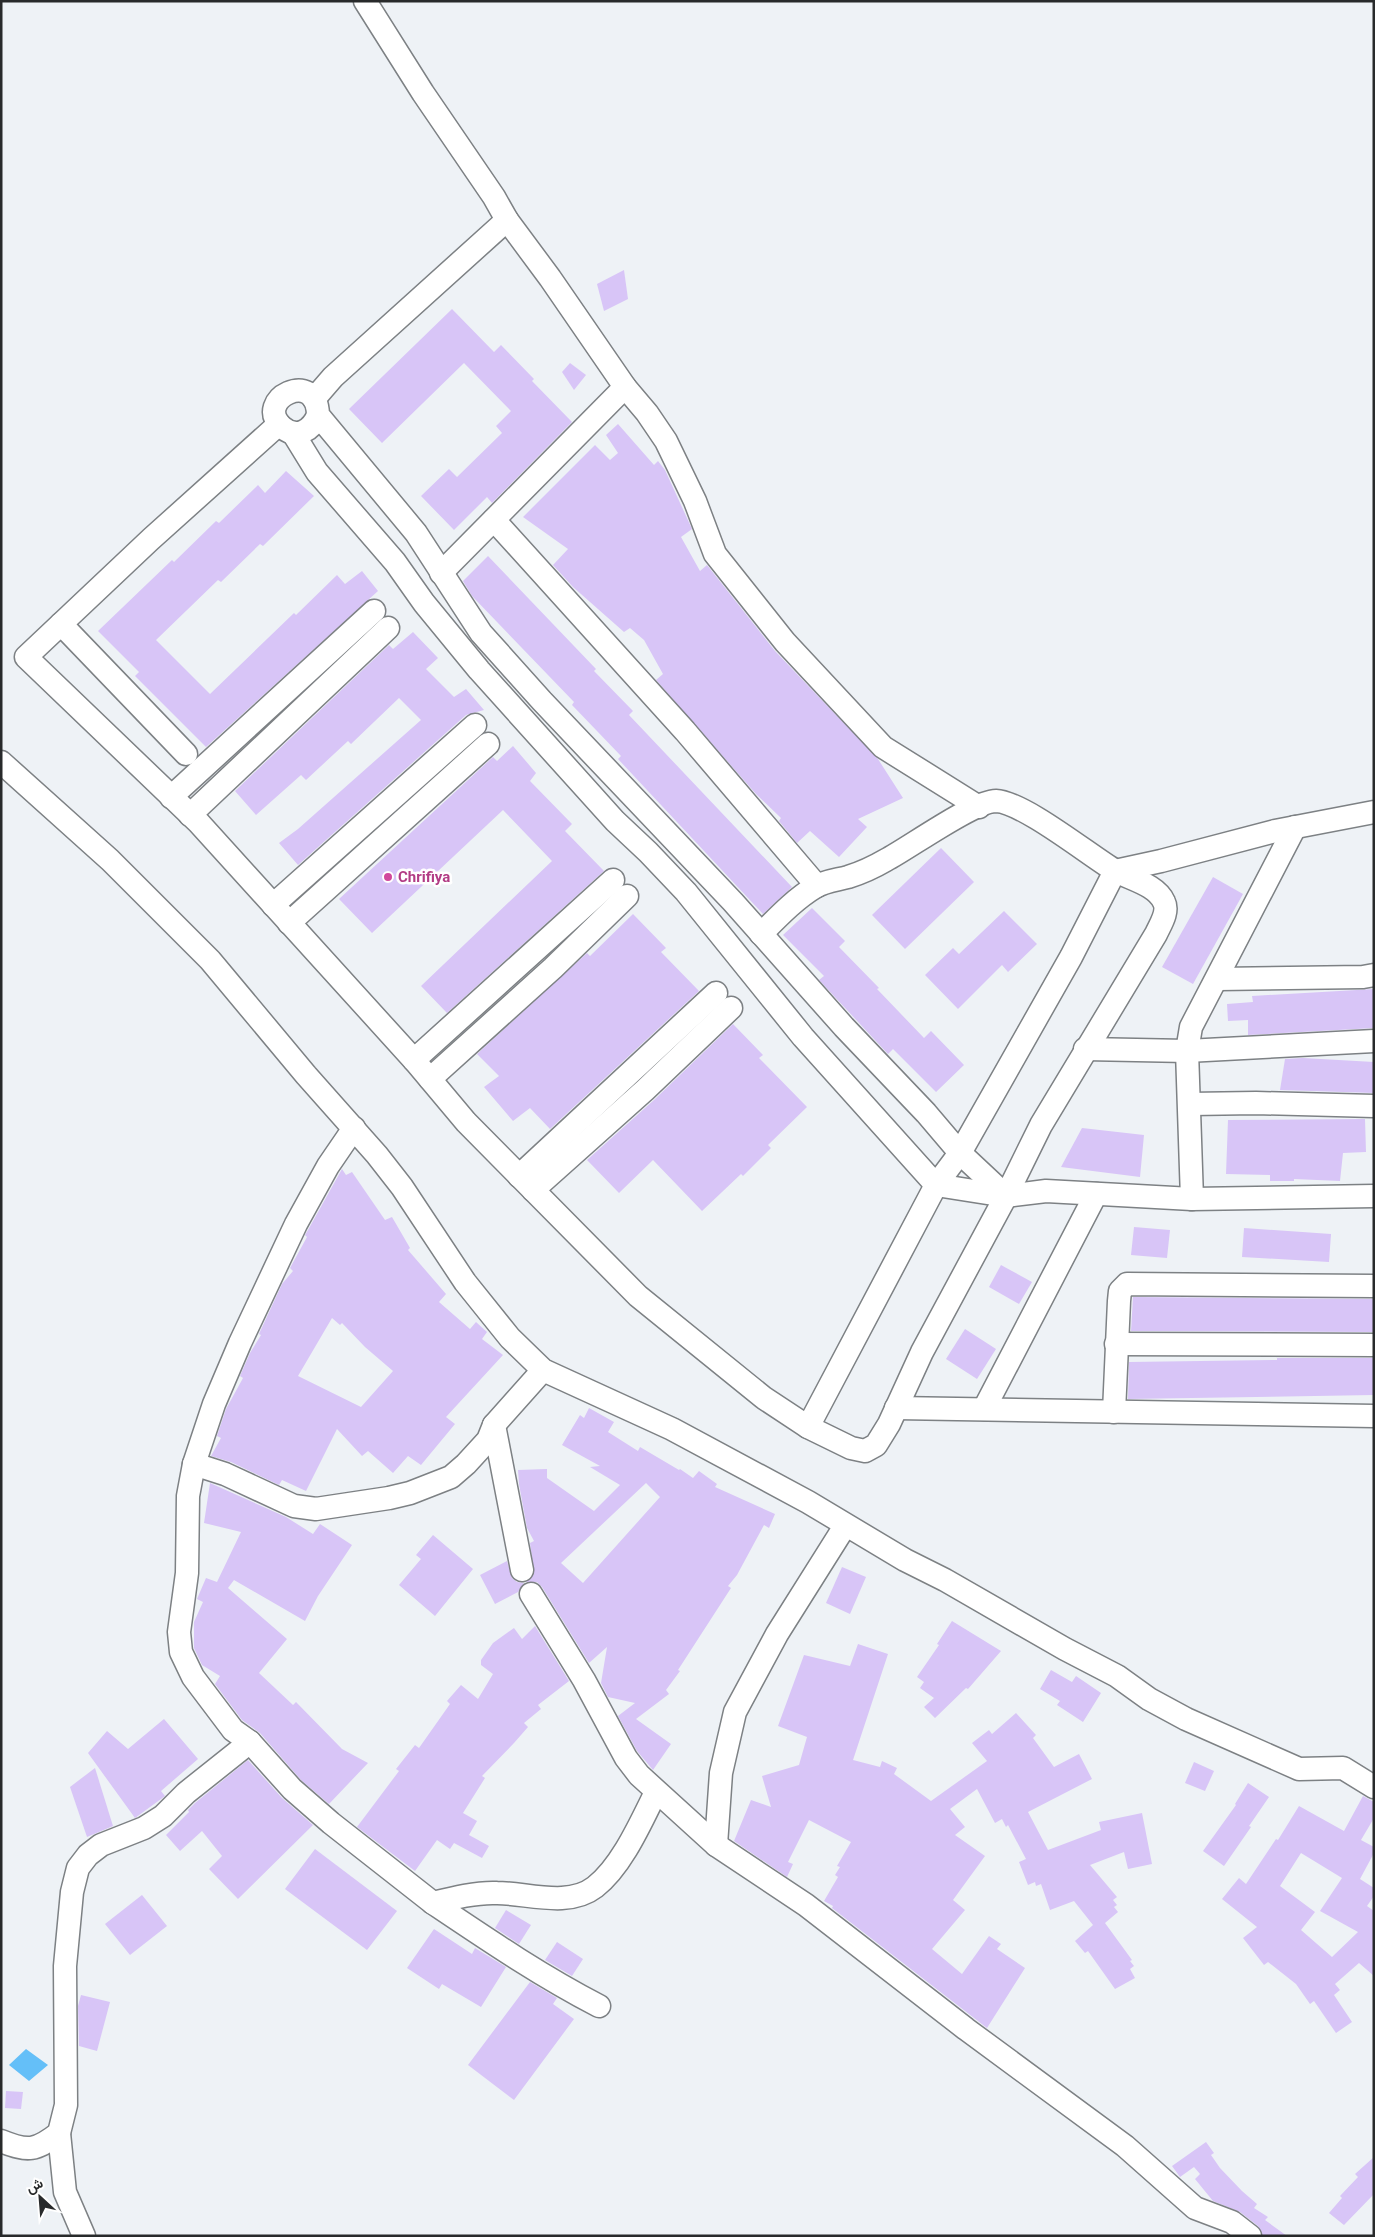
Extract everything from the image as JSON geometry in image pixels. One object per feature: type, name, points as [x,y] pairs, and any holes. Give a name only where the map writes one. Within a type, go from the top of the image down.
[{"type":"street","points":[[365,1],[423,92],[494,197],[506,220],[550,278],[625,387],[648,413],[666,441],[695,501],[715,554],[785,642],[883,747],[979,807]]},
{"type":"street","points":[[286,429],[302,433],[310,429],[316,407],[333,377],[506,220]]},
{"type":"street","points":[[441,574],[625,387]]},
{"type":"street","points":[[1006,1196],[960,1153],[926,1113],[844,1027],[733,902],[542,701],[481,633],[416,533],[316,407],[308,393],[292,390],[284,394],[275,408],[276,417],[318,472],[395,562],[424,602],[479,670],[615,821],[686,892],[803,1037],[936,1185],[1006,1196],[1046,1191],[1192,1199],[1374,1196]]},
{"type":"street","points":[[286,429],[151,539],[26,657],[190,815],[414,1060],[466,1122],[638,1296],[764,1398],[808,1427],[851,1448],[865,1451],[876,1445],[952,1294],[1006,1196],[1041,1125],[1085,1049],[1156,934],[1166,909],[1164,901],[1146,886],[1115,870],[1058,832],[1010,804],[995,801],[979,807],[931,832],[904,850],[870,868],[817,886],[789,907],[760,934]]},
{"type":"street","points":[[494,520],[685,731],[817,886]]},
{"type":"street","points":[[171,797],[293,685],[381,620],[310,702],[190,815]]},
{"type":"street","points":[[61,624],[186,754]]},
{"type":"street","points":[[293,685],[310,702]]},
{"type":"street","points":[[273,905],[475,725]]},
{"type":"street","points":[[289,923],[488,744]]},
{"type":"street","points":[[1,762],[110,860],[210,960],[402,1187],[465,1282],[510,1338],[543,1370],[672,1429],[808,1502],[905,1560],[977,1597],[1065,1649],[1117,1676],[1149,1699],[1186,1719],[1298,1769],[1343,1768],[1374,1788]]},
{"type":"street","points":[[389,801],[406,819]]},
{"type":"street","points":[[1115,870],[1161,861],[1275,831],[1374,812]]},
{"type":"street","points":[[1192,1199],[1188,1051],[1191,1027],[1218,980],[1235,941],[1295,827]]},
{"type":"street","points":[[808,1427],[936,1185],[960,1153],[1071,957],[1115,870]]},
{"type":"street","points":[[414,1060],[536,950],[620,888],[553,968],[430,1079]]},
{"type":"street","points":[[536,950],[553,968]]},
{"type":"street","points":[[1218,980],[1374,975]]},
{"type":"street","points":[[723,1000],[645,1090],[526,1183],[630,1074],[723,1000]]},
{"type":"street","points":[[1085,1049],[1188,1051],[1374,1041]]},
{"type":"street","points":[[630,1074],[645,1090]]},
{"type":"street","points":[[1190,1104],[1256,1103],[1374,1106]]},
{"type":"street","points":[[354,1128],[328,1166],[296,1224],[240,1343],[214,1404],[194,1464],[188,1496],[187,1573],[179,1632],[181,1652],[193,1677],[233,1730],[250,1742],[292,1789],[331,1823],[434,1903],[528,1966],[599,2006]]},
{"type":"street","points":[[984,1409],[1096,1194]]},
{"type":"street","points":[[1114,1412],[1120,1291],[1127,1284],[1374,1286]]},
{"type":"street","points":[[1116,1344],[1374,1344]]},
{"type":"street","points":[[194,1464],[225,1474],[294,1506],[316,1509],[338,1507],[403,1494],[451,1477],[466,1464],[488,1440],[494,1425],[543,1370]]},
{"type":"street","points":[[896,1408],[1374,1416]]},
{"type":"street","points":[[494,1425],[522,1570]]},
{"type":"street","points":[[716,1845],[721,1773],[735,1712],[777,1634],[846,1526]]},
{"type":"street","points":[[531,1594],[584,1680],[626,1758],[656,1792],[716,1845],[806,1904],[966,2029],[1125,2146],[1195,2208],[1232,2222],[1250,2236]]},
{"type":"street","points":[[84,2236],[65,2192],[59,2133],[66,2105],[65,1976],[68,1924],[78,1868],[88,1855],[102,1845],[144,1828],[162,1816],[186,1793],[250,1742]]},
{"type":"street","points":[[434,1903],[452,1898],[497,1893],[555,1898],[576,1895],[593,1889],[608,1874],[629,1842],[656,1792]]},
{"type":"street","points":[[1,2141],[22,2150],[40,2146],[59,2133]]},
{"type":"water","points":[[26,2049],[48,2065],[29,2081],[9,2065]]},
{"type":"building","points":[[624,270],[628,299],[604,311],[597,284]]},
{"type":"building","points":[[452,309],[494,352],[501,345],[534,379],[532,381],[572,422],[492,503],[487,497],[454,530],[421,496],[449,469],[457,477],[502,433],[496,426],[511,411],[464,363],[382,443],[349,409]]},
{"type":"building","points":[[570,363],[586,375],[574,390],[562,372]]},
{"type":"building","points":[[618,424],[654,465],[658,461],[665,470],[692,529],[681,537],[700,571],[707,565],[775,651],[878,759],[903,798],[858,819],[867,827],[839,857],[810,831],[797,843],[779,821],[781,818],[756,794],[656,680],[663,674],[644,640],[630,628],[624,632],[573,587],[553,565],[568,549],[523,517],[595,445],[610,460],[618,453],[606,435]]},
{"type":"building","points":[[286,471],[314,496],[263,546],[260,544],[221,582],[218,580],[156,640],[210,694],[294,613],[296,615],[337,575],[345,584],[362,571],[378,591],[206,747],[135,676],[139,672],[98,631],[172,560],[174,562],[216,521],[219,523],[258,485],[265,493]]},
{"type":"building","points":[[488,556],[596,669],[594,671],[633,711],[629,715],[792,887],[763,914],[618,759],[621,756],[572,705],[574,702],[472,596],[463,581]]},
{"type":"building","points":[[413,632],[438,658],[426,669],[454,697],[466,689],[484,710],[466,715],[298,865],[279,843],[298,829],[421,720],[399,698],[351,744],[348,741],[306,780],[301,775],[256,815],[235,791],[389,645],[393,649]]},
{"type":"building","points":[[513,746],[536,773],[530,781],[572,824],[565,831],[604,871],[447,1013],[421,986],[552,861],[503,810],[372,933],[339,899],[493,757],[497,761]]},
{"type":"building","points":[[941,848],[974,882],[905,949],[872,915]]},
{"type":"building","points":[[1213,877],[1243,894],[1193,984],[1162,967]]},
{"type":"building","points":[[812,908],[845,941],[839,947],[924,1038],[931,1031],[964,1065],[936,1092],[893,1049],[888,1054],[819,980],[824,976],[783,935]]},
{"type":"building","points":[[1004,911],[1037,944],[1008,972],[1002,965],[958,1009],[925,975],[953,948],[959,954]]},
{"type":"building","points":[[633,914],[666,948],[661,952],[699,991],[550,1129],[530,1108],[513,1121],[484,1087],[499,1076],[477,1054],[587,953],[590,956]]},
{"type":"building","points":[[1374,989],[1374,1028],[1248,1035],[1248,1020],[1228,1021],[1227,1004],[1253,1002],[1252,996]]},
{"type":"building","points":[[733,1024],[763,1055],[759,1058],[807,1107],[768,1145],[771,1148],[743,1176],[741,1174],[702,1211],[653,1160],[619,1193],[587,1160],[654,1100]]},
{"type":"building","points":[[1303,1058],[1374,1062],[1374,1093],[1280,1090],[1285,1059]]},
{"type":"building","points":[[1365,1119],[1366,1152],[1343,1153],[1340,1181],[1294,1179],[1294,1181],[1270,1181],[1270,1175],[1226,1174],[1228,1120]]},
{"type":"building","points":[[1082,1128],[1144,1135],[1140,1177],[1061,1167]]},
{"type":"building","points":[[342,1169],[346,1175],[352,1172],[385,1220],[392,1217],[410,1248],[408,1250],[446,1294],[439,1302],[470,1329],[476,1322],[487,1332],[482,1339],[503,1355],[446,1417],[455,1424],[421,1465],[408,1456],[393,1473],[368,1451],[362,1456],[337,1429],[306,1491],[282,1480],[279,1485],[231,1462],[211,1456],[221,1438],[217,1436],[226,1409],[243,1378],[240,1376],[250,1353],[261,1335],[259,1334],[282,1284],[293,1271],[290,1268],[307,1237],[305,1235]],"holes":[[[332,1318],[340,1325],[342,1323],[365,1347],[393,1371],[361,1407],[298,1376]]]},
{"type":"building","points":[[1134,1227],[1170,1230],[1167,1258],[1131,1255]]},
{"type":"building","points":[[1244,1228],[1331,1234],[1329,1262],[1242,1257]]},
{"type":"building","points":[[1001,1265],[1032,1282],[1019,1304],[989,1287]]},
{"type":"building","points":[[1133,1297],[1374,1299],[1374,1332],[1131,1331]]},
{"type":"building","points":[[965,1329],[996,1349],[977,1379],[946,1359]]},
{"type":"building","points":[[1277,1358],[1374,1358],[1374,1395],[1128,1399],[1129,1362],[1277,1360]]},
{"type":"building","points":[[589,1408],[614,1422],[608,1432],[638,1451],[640,1447],[693,1478],[699,1471],[717,1484],[715,1487],[775,1514],[769,1528],[764,1525],[737,1575],[728,1586],[731,1588],[678,1670],[680,1671],[666,1690],[669,1694],[636,1719],[671,1744],[653,1770],[637,1751],[618,1716],[635,1703],[608,1697],[601,1683],[607,1647],[589,1663],[542,1587],[537,1582],[526,1582],[534,1574],[530,1543],[534,1541],[527,1528],[518,1470],[547,1469],[547,1478],[594,1511],[620,1485],[590,1467],[600,1466],[562,1445],[580,1415],[584,1418]],"holes":[[[646,1483],[660,1497],[583,1583],[561,1563]]]},
{"type":"building","points":[[210,1483],[286,1517],[313,1534],[320,1524],[352,1545],[318,1596],[305,1621],[234,1580],[228,1588],[287,1639],[259,1673],[293,1705],[296,1702],[342,1749],[368,1763],[329,1804],[301,1780],[260,1733],[242,1720],[215,1684],[220,1676],[202,1665],[194,1648],[194,1622],[203,1602],[197,1599],[206,1578],[217,1582],[241,1532],[204,1523]]},
{"type":"building","points":[[433,1535],[473,1569],[435,1616],[399,1585],[421,1559],[416,1555]]},
{"type":"building","points":[[507,1561],[512,1578],[517,1582],[524,1583],[518,1592],[495,1604],[480,1575]]},
{"type":"building","points":[[842,1567],[866,1577],[850,1614],[826,1603]]},
{"type":"building","points":[[952,1621],[1001,1651],[968,1689],[966,1688],[935,1718],[924,1707],[934,1698],[920,1688],[924,1682],[917,1677],[939,1645],[937,1644]]},
{"type":"building","points":[[535,1626],[569,1681],[538,1705],[541,1709],[524,1723],[528,1727],[482,1776],[485,1778],[463,1813],[477,1821],[469,1835],[489,1846],[482,1858],[454,1843],[450,1849],[437,1840],[415,1871],[357,1827],[399,1771],[396,1769],[415,1745],[419,1748],[450,1704],[447,1701],[461,1685],[478,1699],[493,1674],[481,1665],[481,1660],[493,1643],[514,1628],[522,1639]]},
{"type":"building","points":[[858,1644],[888,1654],[853,1760],[880,1767],[882,1761],[897,1768],[894,1774],[931,1801],[987,1761],[972,1743],[989,1730],[992,1734],[1016,1713],[1036,1735],[1033,1738],[1054,1767],[1079,1754],[1092,1779],[1028,1812],[1048,1850],[1101,1830],[1099,1822],[1142,1813],[1152,1864],[1128,1869],[1124,1852],[1090,1865],[1117,1897],[1113,1900],[1117,1905],[1114,1907],[1118,1912],[1105,1923],[1132,1960],[1130,1961],[1134,1966],[1130,1969],[1135,1978],[1115,1989],[1088,1951],[1085,1953],[1075,1941],[1093,1925],[1074,1901],[1050,1910],[1041,1884],[1036,1886],[1035,1882],[1028,1885],[1019,1862],[1026,1859],[1008,1825],[1006,1827],[1002,1819],[995,1823],[977,1789],[950,1809],[965,1827],[955,1835],[985,1856],[953,1900],[965,1910],[932,1949],[962,1974],[989,1936],[1001,1944],[997,1949],[1025,1968],[987,2028],[832,1908],[833,1906],[824,1901],[838,1877],[835,1875],[840,1867],[837,1866],[851,1842],[809,1820],[788,1862],[793,1864],[787,1877],[734,1841],[751,1800],[771,1807],[762,1776],[799,1765],[807,1737],[778,1726],[804,1655],[850,1666]]},
{"type":"building","points":[[1051,1670],[1072,1682],[1076,1676],[1101,1693],[1083,1722],[1057,1705],[1060,1701],[1040,1689]]},
{"type":"building","points":[[164,1719],[198,1759],[161,1791],[165,1796],[135,1818],[88,1753],[107,1731],[128,1749]]},
{"type":"building","points":[[248,1760],[282,1798],[313,1825],[238,1899],[209,1869],[222,1856],[202,1831],[180,1851],[166,1835],[189,1812],[188,1810],[195,1803]]},
{"type":"building","points":[[1194,1762],[1214,1771],[1205,1791],[1185,1783]]},
{"type":"building","points":[[95,1768],[113,1826],[87,1837],[70,1787]]},
{"type":"building","points":[[1248,1783],[1269,1797],[1224,1866],[1203,1851],[1236,1805]]},
{"type":"building","points":[[1363,1796],[1374,1802],[1374,1818],[1361,1840],[1374,1847],[1374,1853],[1360,1879],[1374,1888],[1374,1896],[1367,1906],[1374,1911],[1374,1976],[1359,1963],[1335,1984],[1340,1990],[1334,1995],[1352,2022],[1336,2033],[1314,2001],[1310,2004],[1296,1984],[1268,1962],[1264,1965],[1243,1938],[1257,1927],[1222,1899],[1239,1878],[1246,1884],[1276,1839],[1278,1840],[1299,1806],[1344,1831]],"holes":[[[1301,1853],[1342,1878],[1320,1911],[1358,1932],[1332,1957],[1301,1930],[1315,1912],[1280,1886]]]},
{"type":"building","points":[[315,1849],[397,1911],[367,1950],[285,1889]]},
{"type":"building","points":[[142,1895],[167,1926],[130,1955],[105,1924]]},
{"type":"building","points":[[506,1910],[531,1925],[519,1944],[495,1928]]},
{"type":"building","points":[[434,1929],[472,1954],[475,1948],[506,1967],[481,2007],[442,1984],[439,1989],[407,1968]]},
{"type":"building","points":[[557,1942],[583,1959],[572,1976],[545,1960]]},
{"type":"building","points":[[530,1982],[557,1998],[553,2004],[574,2019],[514,2100],[468,2065]]},
{"type":"building","points":[[81,1995],[110,2002],[97,2051],[79,2046],[78,2006]]},
{"type":"building","points":[[6,2091],[23,2092],[21,2109],[5,2108]]},
{"type":"building","points":[[1206,2142],[1214,2153],[1211,2155],[1220,2168],[1257,2204],[1254,2208],[1268,2217],[1265,2220],[1287,2236],[1263,2236],[1258,2226],[1240,2212],[1213,2201],[1195,2179],[1200,2174],[1194,2167],[1180,2177],[1172,2166]]},
{"type":"building","points":[[1374,2157],[1374,2194],[1344,2225],[1329,2213],[1342,2198],[1340,2196],[1358,2177],[1355,2174]]},
{"type":"place","name":"Chrifiya","points":[[388,877]]}]
